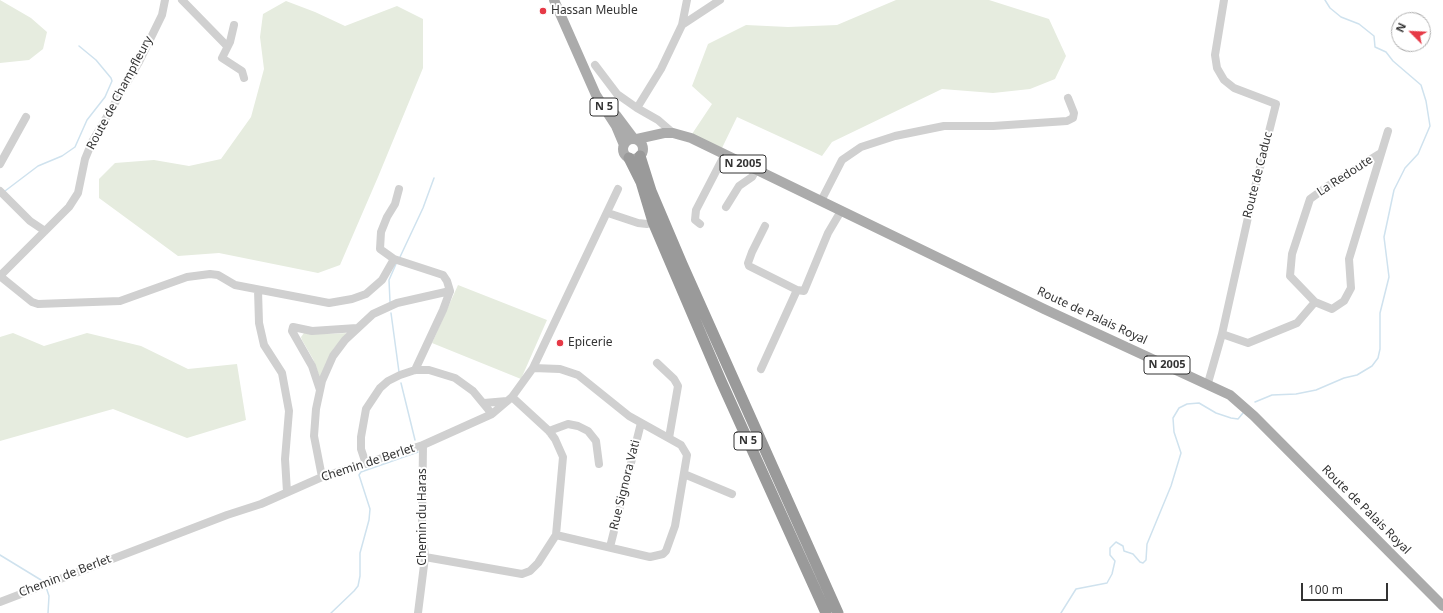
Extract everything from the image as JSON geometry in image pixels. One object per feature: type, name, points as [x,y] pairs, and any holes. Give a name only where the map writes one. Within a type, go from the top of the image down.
[{"type":"highway","name":"N 5","points":[[642,152],[652,194],[745,408],[838,613]]},
{"type":"highway","name":"N 5","points":[[629,158],[641,182],[653,222],[721,381],[826,613]]},
{"type":"highway","points":[[652,194],[657,215],[653,222]]},
{"type":"main road","name":"N 5","points":[[554,0],[622,124],[635,139],[642,144],[642,152]]},
{"type":"main road","name":"N 5","points":[[590,67],[596,95],[616,126],[624,145],[624,153],[629,158]]},
{"type":"main road","name":"Route de Palais Royal","points":[[635,139],[673,133],[691,138],[1044,309],[1208,383],[1230,395],[1254,416],[1443,606]]},
{"type":"main road","points":[[629,158],[635,159],[658,138],[673,133]]},
{"type":"main road","points":[[624,145],[628,140],[635,139]]},
{"type":"street","name":"Route de Champfleury","points":[[0,276],[69,207],[78,193],[85,159],[92,142],[138,62],[162,15],[165,0]]},
{"type":"street","points":[[182,0],[227,46]]},
{"type":"street","points":[[637,108],[661,69],[682,25],[687,0]]},
{"type":"street","points":[[682,25],[720,0]]},
{"type":"street","name":"Route de Caduc","points":[[1208,383],[1222,334],[1253,194],[1276,104],[1234,88],[1224,80],[1217,68],[1214,54],[1224,0]]},
{"type":"street","points":[[234,25],[222,60],[240,69],[244,75],[244,78]]},
{"type":"street","points":[[590,67],[617,94],[658,120],[673,133]]},
{"type":"street","points":[[821,202],[842,160],[861,147],[901,134],[944,126],[993,126],[1066,121],[1073,118],[1074,113],[1068,98]]},
{"type":"street","points":[[0,164],[26,117]]},
{"type":"street","points":[[1381,153],[1388,131]]},
{"type":"street","name":"La Redoute","points":[[1381,153],[1349,259],[1351,288],[1344,301],[1332,309],[1315,302],[1290,276],[1292,254],[1310,199],[1381,153]]},
{"type":"street","points":[[700,224],[695,220],[696,210],[725,154]]},
{"type":"street","points":[[726,207],[736,190],[743,182],[752,177],[756,170]]},
{"type":"street","points":[[399,189],[395,204],[384,224],[379,241],[380,249],[394,259],[439,273],[446,278],[450,291],[443,310],[415,370]]},
{"type":"street","name":"Chemin de Berlet","points":[[0,602],[220,518],[261,504],[322,477],[423,445],[492,414],[510,399],[533,368],[608,213],[618,189]]},
{"type":"street","points":[[0,191],[30,221],[45,231]]},
{"type":"street","points":[[760,369],[828,232],[841,211]]},
{"type":"street","points":[[608,213],[638,223],[647,224],[653,222]]},
{"type":"street","points":[[765,226],[752,252],[748,263],[749,266],[800,291]]},
{"type":"street","points":[[0,276],[32,302],[45,305],[120,301],[187,277],[201,274],[218,275],[234,285],[328,303],[359,297],[376,286],[394,259]]},
{"type":"street","points":[[258,290],[258,323],[264,345],[282,373],[289,411],[285,459],[287,492]]},
{"type":"street","points":[[322,477],[314,436],[316,409],[320,390],[333,356],[344,340],[373,314],[396,303],[450,291]]},
{"type":"street","points":[[1222,334],[1248,343],[1297,323],[1315,302]]},
{"type":"street","points":[[320,390],[312,366],[292,331],[293,327],[312,331],[357,328]]},
{"type":"street","points":[[657,363],[674,379],[678,386],[670,438]]},
{"type":"street","points":[[533,368],[560,369],[578,375],[629,416],[680,444],[687,455],[675,526],[666,551],[663,554],[650,557],[556,535]]},
{"type":"street","points":[[366,464],[361,449],[361,437],[364,415],[371,398],[388,381],[415,370],[429,370],[455,378],[469,387],[492,414]]},
{"type":"street","points":[[425,557],[522,574],[530,571],[538,563],[556,535],[563,456],[556,439],[549,431],[510,399],[484,403]]},
{"type":"street","name":"Rue Signora Vati","points":[[610,547],[641,423]]},
{"type":"street","points":[[549,431],[568,424],[578,426],[588,431],[596,441],[599,464]]},
{"type":"street","name":"Chemin du Haras","points":[[418,613],[425,557],[422,527],[423,445]]},
{"type":"street","points":[[684,474],[732,494]]},
{"type":"shaded area","points":[[0,0],[31,18],[47,32],[43,49],[29,60],[0,63]]},
{"type":"shaded area","points":[[896,0],[989,0],[1049,19],[1066,56],[1055,79],[1030,89],[993,93],[942,89],[832,142],[822,156],[737,117],[722,148],[692,134],[712,104],[692,86],[708,44],[746,25],[788,27],[837,25]]},
{"type":"shaded area","points":[[286,1],[345,26],[397,6],[423,19],[423,68],[378,177],[340,265],[318,273],[219,253],[178,256],[99,198],[99,179],[115,163],[154,160],[189,166],[221,159],[251,117],[264,69],[260,37],[263,14]]},
{"type":"shaded area","points":[[458,285],[547,320],[521,379],[432,343]]},
{"type":"shaded area","points":[[13,333],[44,346],[87,333],[141,346],[188,369],[237,364],[246,420],[187,438],[113,409],[0,441],[0,337]]},
{"type":"shaded area","points":[[304,333],[349,333],[334,348],[320,378],[313,359],[302,340],[301,337]]},
{"type":"waterway","points":[[1255,402],[1272,395],[1296,394],[1316,390],[1344,378],[1357,375],[1372,366],[1378,358],[1380,349],[1380,313],[1389,277],[1384,237],[1394,190],[1405,168],[1418,154],[1430,126],[1426,101],[1421,85],[1393,61],[1386,52],[1375,47],[1374,36],[1359,24],[1341,17],[1330,8],[1325,0]]},
{"type":"waterway","points":[[5,191],[38,166],[62,156],[75,147],[87,120],[105,97],[112,81],[111,78],[96,60],[79,46]]},
{"type":"waterway","points":[[400,257],[423,208],[434,178]]},
{"type":"waterway","points":[[390,302],[389,280],[396,264]]},
{"type":"waterway","points":[[391,313],[399,372]]},
{"type":"waterway","points":[[401,383],[415,440]]},
{"type":"waterway","points":[[1061,613],[1076,589],[1107,583],[1112,574],[1115,561],[1110,555],[1110,548],[1116,542],[1123,546],[1124,551],[1133,554],[1140,562],[1143,563],[1146,560],[1147,544],[1171,486],[1181,453],[1174,432],[1173,418],[1179,408],[1187,404],[1199,403],[1216,413],[1231,418],[1238,419],[1243,413]]},
{"type":"waterway","points":[[331,613],[358,586],[360,576],[360,553],[369,520],[370,509],[359,475],[361,472],[418,452]]},
{"type":"waterway","points":[[0,555],[41,580]]},
{"type":"waterway","points":[[46,587],[49,596],[48,613]]},
{"type":"place","name":"Hassan Meuble","points":[[543,11]]},
{"type":"place","name":"Epicerie","points":[[560,343]]}]
